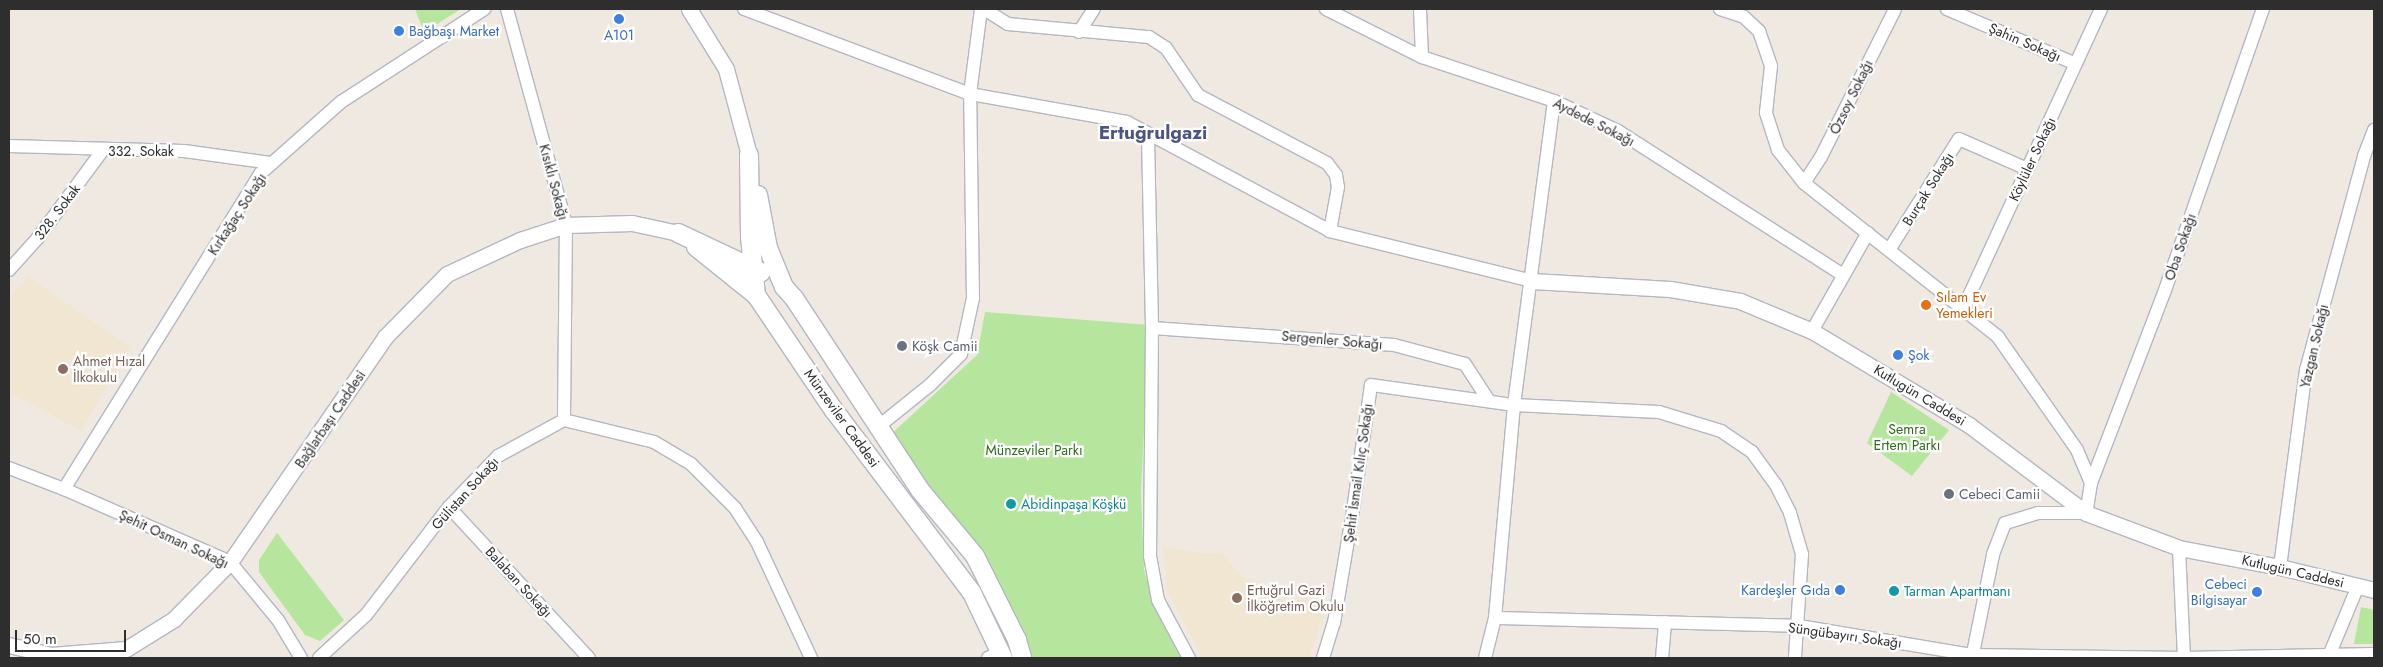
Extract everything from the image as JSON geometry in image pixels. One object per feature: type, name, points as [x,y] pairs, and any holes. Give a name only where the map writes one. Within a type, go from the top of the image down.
[{"type":"main road","name":"Münzeviler Caddesi","points":[[749,155],[750,237],[756,295],[833,409],[972,593],[997,656]]},
{"type":"main road","name":"Münzeviler Caddesi","points":[[749,155],[768,248],[784,287],[794,298],[920,490],[975,556],[1017,640],[1022,658]]},
{"type":"main road","name":"Bağlarbaşı Caddesi","points":[[678,233],[753,266],[784,287]]},
{"type":"main road","name":"Bağlarbaşı Caddesi","points":[[678,233],[756,295]]},
{"type":"main road","points":[[719,250],[740,247],[750,237]]},
{"type":"main road","points":[[756,295],[784,287]]},
{"type":"street","name":"Kırkağaç Sokağı","points":[[64,489],[261,173],[341,102],[484,9]]},
{"type":"street","name":"Kısıklı Sokağı","points":[[507,9],[566,224],[564,420]]},
{"type":"street","name":"Münzeviler Caddesi","points":[[689,9],[726,70],[749,155]]},
{"type":"street","points":[[744,9],[970,94],[1127,122],[1148,136],[1330,231],[1532,281]]},
{"type":"street","points":[[879,426],[930,385],[961,354],[973,298],[970,94],[983,9],[1008,24],[1149,37],[1166,48],[1198,95],[1327,163],[1336,175],[1338,187],[1330,231]]},
{"type":"street","points":[[1079,32],[1094,9]]},
{"type":"street","name":"Aydede Sokağı","points":[[1326,9],[1422,57],[1554,101],[1618,131],[1843,275]]},
{"type":"street","points":[[1420,9],[1422,57]]},
{"type":"street","points":[[1720,9],[1746,13],[1759,31],[1771,66],[1766,113],[1778,150],[1804,183],[1998,336],[2077,450],[2091,484]]},
{"type":"street","name":"Özsoy Sokağı","points":[[1804,183],[1821,157],[1895,9]]},
{"type":"street","name":"Şahin Sokağı","points":[[1947,9],[2076,64]]},
{"type":"street","name":"Köylüler Sokağı","points":[[1963,309],[2101,9]]},
{"type":"street","name":"Oba Sokağı","points":[[2086,513],[2091,484],[2165,290],[2263,9]]},
{"type":"street","points":[[1485,658],[1495,618],[1514,404],[1532,281],[1554,101]]},
{"type":"street","name":"Yazgan Sokağı","points":[[2280,567],[2306,370],[2364,156],[2374,130]]},
{"type":"street","points":[[1148,136],[1152,328],[1150,556],[1158,600],[1189,658]]},
{"type":"street","name":"Burçak Sokağı","points":[[1890,250],[1959,139],[2028,169]]},
{"type":"street","name":"332. Sokak","points":[[9,146],[102,151],[184,151],[272,163]]},
{"type":"street","name":"328. Sokak","points":[[9,270],[37,239],[102,151]]},
{"type":"street","name":"Bağlarbaşı Caddesi","points":[[9,645],[51,655],[126,649],[174,619],[230,562],[385,337],[447,274],[520,240],[566,224],[632,223],[678,233]]},
{"type":"street","points":[[1812,331],[1868,233]]},
{"type":"street","name":"Kutlugün Caddesi","points":[[1532,281],[1670,289],[1740,300],[1812,331],[1969,425],[2086,513],[2179,548],[2280,567],[2374,590]]},
{"type":"street","name":"Sergenler Sokağı","points":[[1152,328],[1394,345],[1465,364],[1489,401]]},
{"type":"street","name":"Şehit İsmail Kılıç Sokağı","points":[[1323,658],[1337,604],[1371,385],[1514,404],[1659,412],[1721,431],[1752,452],[1776,485],[1790,513],[1802,554],[1799,626],[1795,658]]},
{"type":"street","points":[[564,420],[654,442],[691,464],[735,508],[757,542],[811,658]]},
{"type":"street","name":"Gülistan Sokağı","points":[[319,658],[366,615],[450,507],[498,456],[564,420]]},
{"type":"street","name":"Şehit Osman Sokağı","points":[[9,468],[64,489],[230,562],[278,620],[301,658]]},
{"type":"street","name":"Balaban Sokağı","points":[[450,507],[584,657]]},
{"type":"street","points":[[1972,657],[1993,555],[2005,523],[2038,513],[2086,513]]},
{"type":"street","points":[[2179,548],[2184,658]]},
{"type":"street","points":[[2328,656],[2358,586]]},
{"type":"street","name":"Süngübayırı Sokağı","points":[[1495,618],[1799,626],[1972,657],[2184,658],[2374,654]]},
{"type":"street","points":[[1662,658],[1665,622]]},
{"type":"shaded area","name":"Ahmet Hızal İlkokulu","points":[[28,277],[130,346],[81,431],[9,392],[9,299]]},
{"type":"shaded area","name":"Ertuğrul Gazi İlköğretim Okulu","points":[[1163,546],[1200,553],[1222,553],[1241,576],[1277,593],[1328,603],[1309,658],[1202,658],[1167,590]]},
{"type":"green space","points":[[415,9],[461,9],[424,32]]},
{"type":"green space","name":"Münzeviler Parkı","points":[[985,312],[1149,325],[1141,492],[1144,570],[1155,607],[1182,658],[1025,658],[1020,636],[888,437],[977,355]]},
{"type":"green space","name":"Semra Ertem Parkı","points":[[1891,392],[1949,430],[1912,476],[1867,443]]},
{"type":"green space","points":[[277,533],[344,620],[320,641],[305,635],[259,572],[259,560]]},
{"type":"green space","points":[[2361,607],[2374,610],[2374,644],[2354,644]]},
{"type":"place","name":"A101","points":[[619,19]]},
{"type":"place","name":"Bağbaşı Market","points":[[399,31]]},
{"type":"place","name":"Sılam Ev Yemekleri","points":[[1926,305]]},
{"type":"place","name":"Köşk Camii","points":[[902,346]]},
{"type":"place","name":"Şok","points":[[1898,355]]},
{"type":"place","name":"Ahmet Hızal İlkokulu","points":[[63,369]]},
{"type":"place","name":"Cebeci Camii","points":[[1949,494]]},
{"type":"place","name":"Abidinpaşa Köşkü","points":[[1011,504]]},
{"type":"place","name":"Kardeşler Gıda","points":[[1840,590]]},
{"type":"place","name":"Tarman Apartmanı","points":[[1894,591]]},
{"type":"place","name":"Cebeci Bilgisayar","points":[[2257,592]]},
{"type":"place","name":"Ertuğrul Gazi İlköğretim Okulu","points":[[1237,598]]},
{"type":"district","name":"Ertuğrulgazi","points":[[1153,133]]}]
